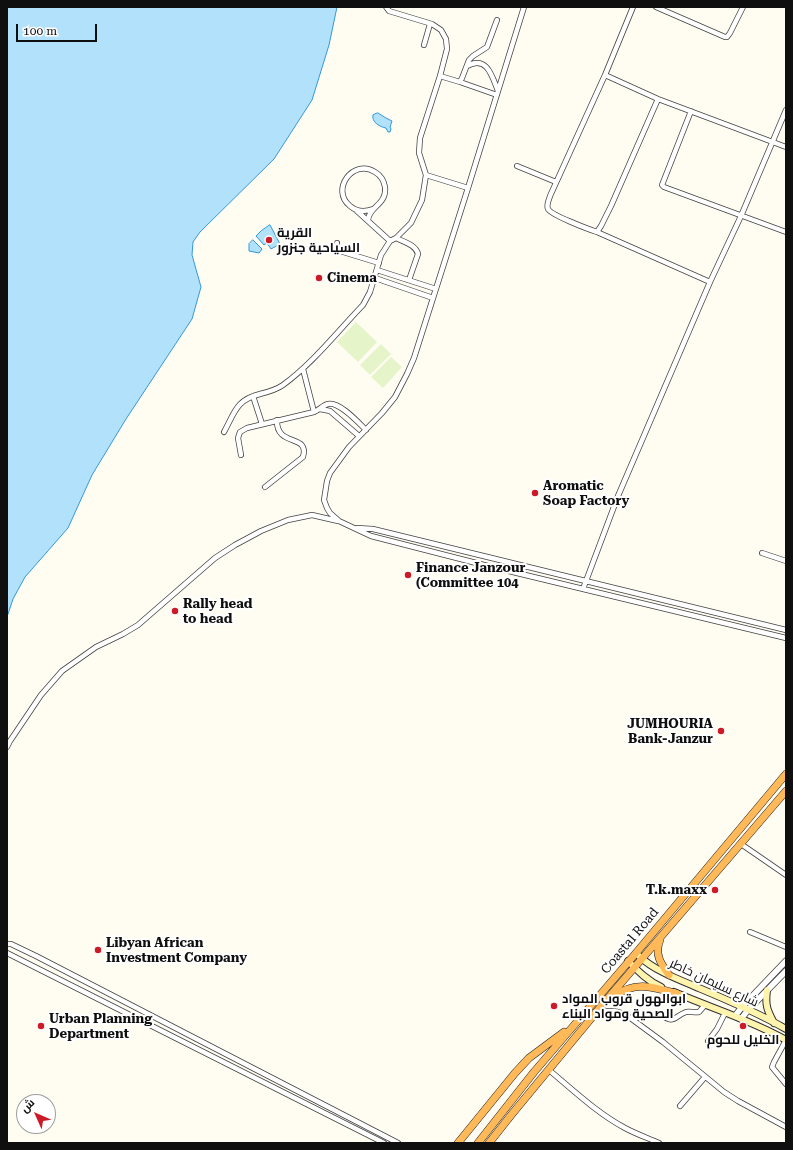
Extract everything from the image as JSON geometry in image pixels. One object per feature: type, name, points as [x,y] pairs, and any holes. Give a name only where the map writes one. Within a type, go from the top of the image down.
[{"type":"highway","name":"Coastal Road","points":[[478,1143],[534,1072],[786,774]]},
{"type":"highway","name":"Coastal Road","points":[[489,1143],[521,1102],[634,967],[786,791]]},
{"type":"highway","points":[[667,929],[659,942],[658,958],[669,975]]},
{"type":"highway","points":[[603,1004],[616,994],[629,988],[650,986],[678,994]]},
{"type":"highway","points":[[458,1143],[514,1073],[529,1058],[576,1023]]},
{"type":"main road","name":"شارع سليمان خاطر","points":[[636,953],[642,959],[669,975],[745,1008],[786,1030]]},
{"type":"main road","name":"شارع سليمان خاطر","points":[[628,961],[651,982],[772,1032],[786,1040]]},
{"type":"main road","points":[[767,990],[766,1008],[774,1023]]},
{"type":"street","points":[[224,432],[238,405],[246,398],[274,390],[282,386],[303,369],[363,305],[370,292],[381,256],[390,241],[396,238],[411,223],[422,200],[426,175],[419,153],[420,138],[440,76],[447,48],[446,39],[441,30],[430,24],[389,11],[386,7]]},
{"type":"street","points":[[339,521],[330,513],[324,500],[327,481],[330,473],[340,458],[395,397],[414,358],[524,7]]},
{"type":"street","points":[[633,7],[605,75],[556,182],[547,204],[548,209],[552,213],[578,225],[710,282]]},
{"type":"street","points":[[656,7],[727,37],[743,7]]},
{"type":"street","points":[[460,82],[469,60],[488,47],[497,20]]},
{"type":"street","points":[[424,45],[430,24]]},
{"type":"street","points":[[467,66],[478,63],[486,66],[498,93]]},
{"type":"street","points":[[605,75],[658,99],[786,147]]},
{"type":"street","points":[[440,76],[498,93]]},
{"type":"street","points":[[597,232],[611,206],[658,99]]},
{"type":"street","points":[[583,589],[618,496],[710,282],[742,216],[786,110]]},
{"type":"street","points":[[691,111],[662,185],[786,232]]},
{"type":"street","points":[[517,166],[556,182]]},
{"type":"street","points":[[354,209],[369,211],[379,205],[383,198],[385,186],[383,180],[372,170],[361,168],[354,170],[348,175],[342,188],[343,197],[347,203],[390,241]]},
{"type":"street","points":[[426,175],[468,188]]},
{"type":"street","points":[[368,220],[368,215],[373,209]]},
{"type":"street","points":[[396,238],[416,248],[418,251],[410,280]]},
{"type":"street","points":[[337,243],[336,247],[340,251],[379,263]]},
{"type":"street","points":[[377,270],[436,289]]},
{"type":"street","points":[[375,278],[433,298]]},
{"type":"street","points":[[303,369],[314,412]]},
{"type":"street","points":[[253,396],[262,424]]},
{"type":"street","points":[[241,455],[238,438],[240,432],[247,428],[314,412],[329,403],[345,410],[366,430]]},
{"type":"street","points":[[320,409],[330,411],[359,436]]},
{"type":"street","points":[[265,487],[303,457],[304,453],[304,448],[300,444],[282,435],[278,431],[277,420]]},
{"type":"street","points":[[7,747],[41,695],[62,671],[96,647],[138,625],[215,558],[235,544],[288,520],[312,515],[339,521],[370,536],[786,638]]},
{"type":"street","points":[[354,528],[373,529],[786,630]]},
{"type":"street","points":[[405,545],[406,537]]},
{"type":"street","points":[[762,553],[786,561]]},
{"type":"street","points":[[530,576],[532,568]]},
{"type":"street","points":[[741,844],[786,875]]},
{"type":"street","points":[[750,932],[786,946]]},
{"type":"street","points":[[7,944],[11,944],[68,973],[398,1143]]},
{"type":"street","points":[[7,952],[384,1143]]},
{"type":"street","points":[[738,1018],[786,961]]},
{"type":"street","points":[[64,982],[68,973]]},
{"type":"street","points":[[745,1008],[785,974]]},
{"type":"street","points":[[660,1014],[668,1019],[675,1019],[688,1011],[699,1012],[705,1005]]},
{"type":"street","points":[[598,1010],[614,1011],[629,1017],[663,1042],[724,1092],[786,1127]]},
{"type":"street","points":[[708,1042],[725,1013]]},
{"type":"street","points":[[188,1043],[191,1036]]},
{"type":"street","points":[[786,1040],[772,1067],[786,1084]]},
{"type":"street","points":[[549,1070],[610,1119],[625,1128],[659,1143]]},
{"type":"street","points":[[680,1106],[704,1077]]},
{"type":"street","points":[[290,1095],[293,1089]]},
{"type":"green space","points":[[356,322],[377,342],[358,362],[337,342]]},
{"type":"green space","points":[[381,344],[391,354],[370,375],[360,365]]},
{"type":"green space","points":[[391,357],[402,367],[383,388],[371,377]]},
{"type":"water","points":[[7,7],[337,7],[329,45],[312,100],[274,159],[200,232],[193,242],[192,255],[201,287],[192,319],[126,419],[92,475],[68,528],[25,577],[13,599],[7,617]]},
{"type":"water","points":[[378,113],[392,121],[390,132],[373,120],[373,115]]},
{"type":"water","name":"القرية السياحية جنزور","points":[[270,225],[280,244],[271,249],[267,243],[264,245],[256,236]]},
{"type":"water","points":[[253,240],[262,249],[259,253],[249,251],[249,244]]},
{"type":"place","name":"القرية السياحية جنزور","points":[[269,240]]},
{"type":"place","name":"Cinema","points":[[319,278]]},
{"type":"place","name":"Aromatic Soap Factory","points":[[535,493]]},
{"type":"place","name":"Finance Janzour (Committee 104","points":[[408,575]]},
{"type":"place","name":"Rally head to head","points":[[175,611]]},
{"type":"place","name":"JUMHOURIA Bank-Janzur","points":[[721,731]]},
{"type":"place","name":"T.k.maxx","points":[[715,890]]},
{"type":"place","name":"Libyan African Investment Company","points":[[98,950]]},
{"type":"place","name":"ابوالهول قروب المواد الصحية ومواد البناء","points":[[554,1006]]},
{"type":"place","name":"Urban Planning Department","points":[[41,1026]]},
{"type":"place","name":"الخليل للحوم","points":[[743,1026]]}]
